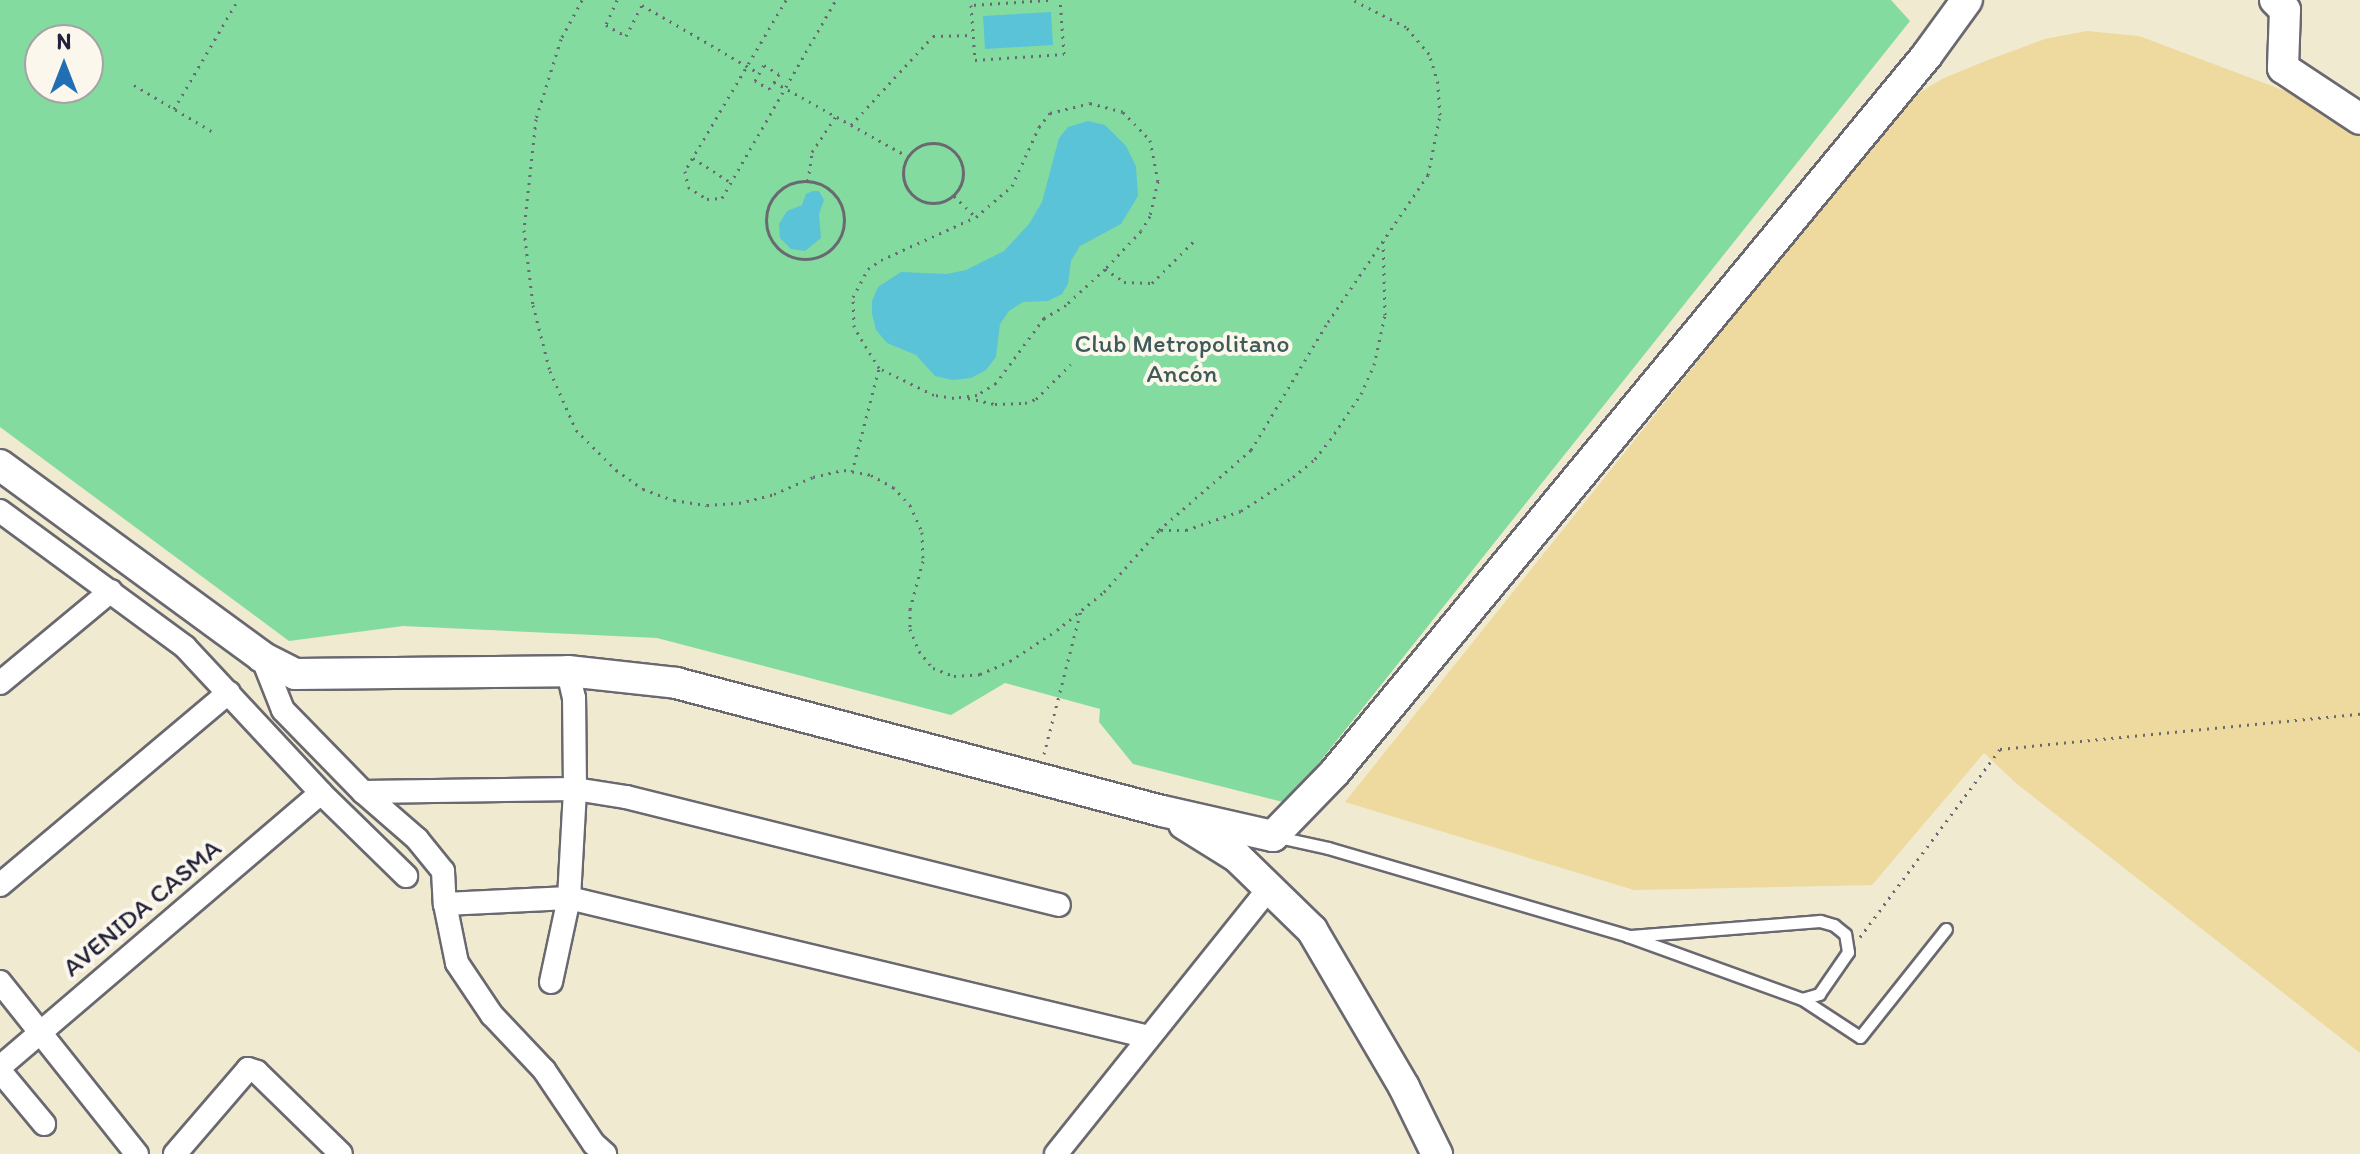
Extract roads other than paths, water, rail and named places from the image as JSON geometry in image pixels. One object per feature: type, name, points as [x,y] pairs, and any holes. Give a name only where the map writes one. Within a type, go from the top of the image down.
[{"type":"street","points":[[0,465],[262,657],[295,674],[568,671],[676,683],[1162,811],[1273,836],[1335,772],[1927,55],[1967,0]]},
{"type":"street","points":[[2275,0],[2285,10],[2283,68],[2360,119]]},
{"type":"street","points":[[0,511],[185,647],[321,793],[406,876]]},
{"type":"street","points":[[0,683],[111,591]]},
{"type":"street","points":[[262,657],[283,710],[363,792],[417,839],[443,871],[445,904],[457,963],[492,1015],[544,1070],[594,1144],[605,1154]]},
{"type":"street","points":[[551,982],[569,898],[575,789],[574,698],[568,671]]},
{"type":"street","points":[[0,885],[229,692]]},
{"type":"street","points":[[363,792],[575,789],[626,797],[1059,905]]},
{"type":"street","name":"AVENIDA CASMA","points":[[0,1069],[321,793]]},
{"type":"street","points":[[1162,811],[1237,857],[1312,930],[1404,1087],[1437,1154]]},
{"type":"street","points":[[1056,1154],[1269,888]]},
{"type":"street","points":[[445,904],[569,898],[1149,1037]]},
{"type":"street","points":[[0,982],[137,1154]]},
{"type":"street","points":[[0,1069],[44,1124]]},
{"type":"street","points":[[175,1154],[248,1069],[257,1072],[341,1154]]},
{"type":"lane","points":[[1273,836],[1328,848],[1628,936],[1802,999],[1860,1037],[1946,929]]},
{"type":"lane","points":[[1628,936],[1820,921],[1834,925],[1845,934],[1848,952],[1819,994],[1802,999]]},
{"type":"water","points":[[1051,12],[1053,45],[985,49],[983,16]]},
{"type":"water","points":[[1088,121],[1105,125],[1126,146],[1136,166],[1138,196],[1121,224],[1080,246],[1071,261],[1068,284],[1062,294],[1048,301],[1023,302],[1009,311],[1000,324],[996,357],[986,370],[971,378],[952,380],[935,376],[916,355],[887,343],[876,330],[872,314],[872,301],[878,287],[901,272],[947,274],[966,270],[1004,251],[1029,224],[1042,202],[1059,138],[1068,127]]},
{"type":"water","points":[[819,191],[824,200],[819,214],[821,238],[805,251],[791,249],[780,238],[779,224],[787,211],[802,205],[806,194]]},
{"type":"park label","name":"Club Metropolitano Ancón","points":[[1182,359]]}]
